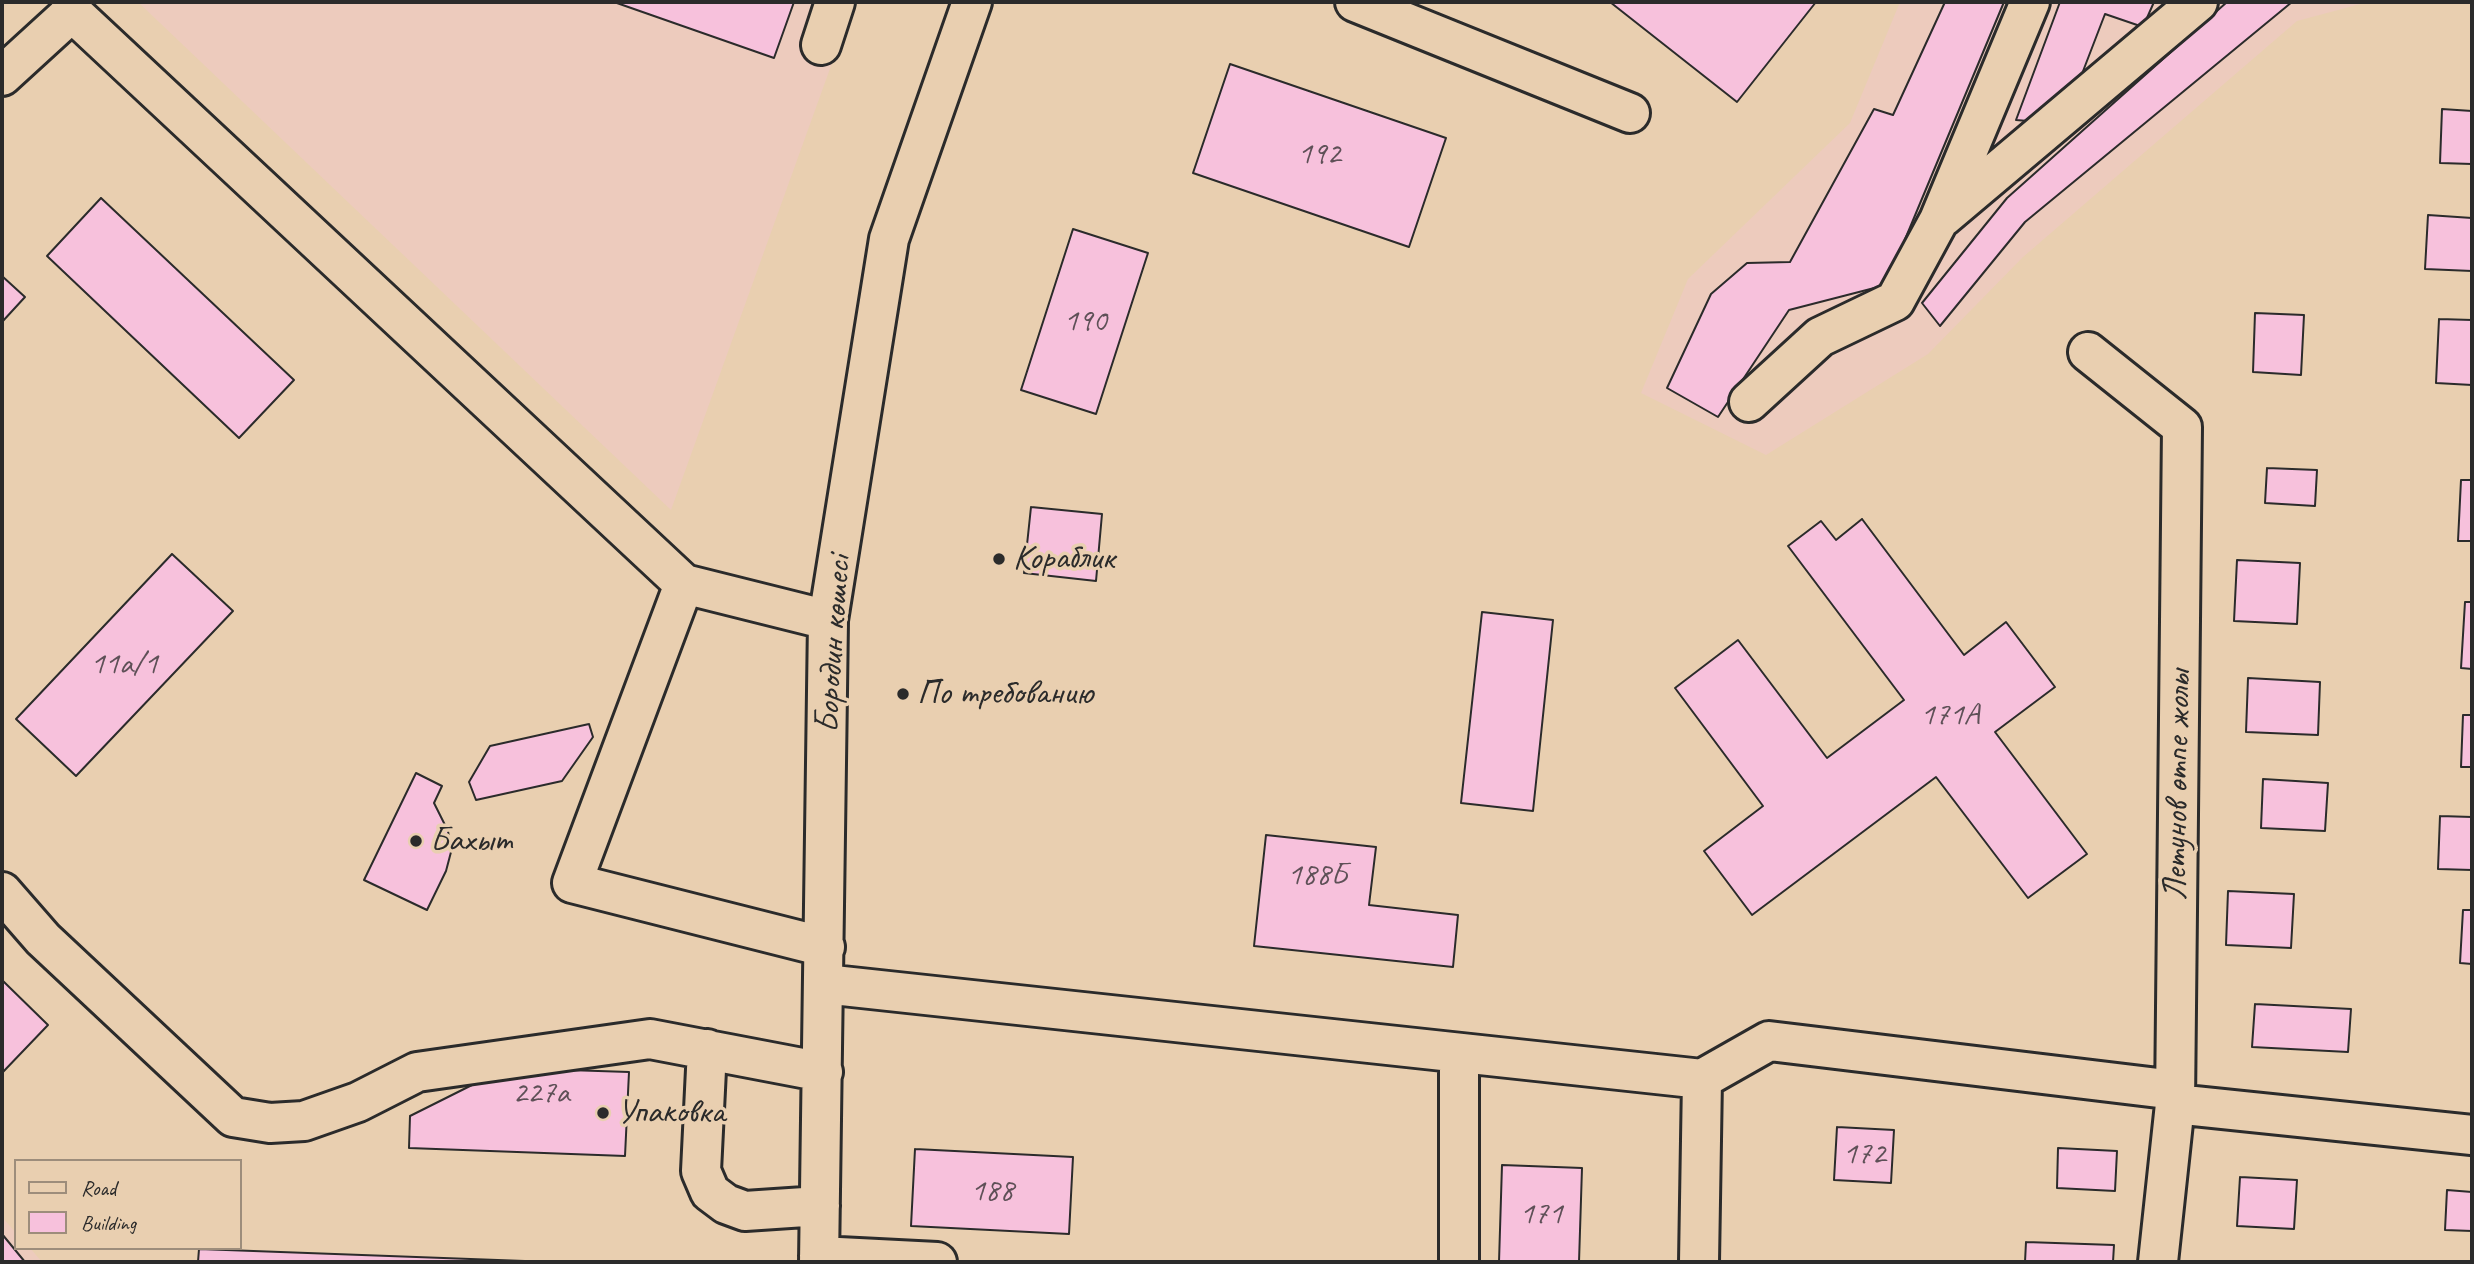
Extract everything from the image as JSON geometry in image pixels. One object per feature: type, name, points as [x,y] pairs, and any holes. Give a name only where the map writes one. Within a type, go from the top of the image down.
[{"type":"street","points":[[821,45],[835,2]]},
{"type":"street","name":"Бородин көшесі","points":[[819,1259],[828,620],[889,239],[972,2]]},
{"type":"street","points":[[1355,2],[1630,113]]},
{"type":"street","points":[[1749,402],[1821,337],[1895,301],[1939,220],[2030,2]]},
{"type":"street","points":[[1939,220],[2198,2]]},
{"type":"street","points":[[2,76],[72,7],[684,584],[828,620]]},
{"type":"street","name":"Летунов өтпе жолы","points":[[2088,352],[2182,427],[2175,1097],[2158,1262]]},
{"type":"street","points":[[684,584],[572,883],[825,965],[1459,1053],[1702,1079],[1769,1041],[2472,1135]]},
{"type":"street","points":[[2,892],[43,939],[233,1117],[270,1123],[304,1121],[358,1102],[417,1072],[650,1039],[823,1072]]},
{"type":"street","points":[[707,1049],[701,1171],[710,1192],[726,1204],[745,1211],[820,1206]]},
{"type":"street","points":[[1459,1053],[1459,1262]]},
{"type":"street","points":[[1699,1262],[1702,1079]]},
{"type":"street","points":[[819,1259],[937,1262]]},
{"type":"shaded area","points":[[138,2],[854,2],[671,510]]},
{"type":"shaded area","points":[[1900,2],[2368,2],[2297,21],[2023,257],[1928,354],[1766,455],[1641,393],[1688,279],[1850,123]]},
{"type":"shaded area","points":[[2,1217],[14,1231],[14,1250],[32,1250],[42,1262],[2,1262]]},
{"type":"building","points":[[614,2],[794,2],[774,58]]},
{"type":"building","points":[[1610,2],[1816,2],[1737,102]]},
{"type":"building","points":[[1945,2],[2004,2],[1886,285],[1789,310],[1718,417],[1667,388],[1711,294],[1747,263],[1790,262],[1874,109],[1893,115]]},
{"type":"building","points":[[2060,2],[2154,2],[2143,27],[2105,14],[2075,92],[2040,122],[2016,120]]},
{"type":"building","points":[[2227,2],[2292,2],[2025,222],[1940,326],[1922,303],[2007,198]]},
{"type":"building","points":[[1230,64],[1446,138],[1409,247],[1193,173]]},
{"type":"building","points":[[2442,109],[2472,111],[2472,164],[2440,163]]},
{"type":"building","points":[[101,198],[294,380],[239,438],[47,256]]},
{"type":"building","points":[[2428,215],[2472,218],[2472,271],[2425,269]]},
{"type":"building","points":[[1073,229],[1148,253],[1096,414],[1021,390]]},
{"type":"building","points":[[2,276],[25,297],[2,322]]},
{"type":"building","points":[[2255,313],[2304,315],[2301,375],[2253,372]]},
{"type":"building","points":[[2439,319],[2472,320],[2472,385],[2436,383]]},
{"type":"building","points":[[2267,468],[2317,470],[2315,506],[2265,503]]},
{"type":"building","points":[[2461,480],[2472,480],[2472,541],[2458,541]]},
{"type":"building","points":[[1031,507],[1102,514],[1096,581],[1024,573]]},
{"type":"building","points":[[1862,519],[1964,655],[2006,622],[2055,687],[1995,732],[2087,854],[2028,898],[1936,777],[1752,915],[1704,851],[1763,806],[1675,688],[1738,640],[1827,758],[1904,700],[1788,546],[1821,521],[1836,540]]},
{"type":"building","points":[[172,554],[233,611],[76,776],[16,719]]},
{"type":"building","points":[[2237,560],[2300,563],[2297,624],[2234,621]]},
{"type":"building","points":[[2465,602],[2472,602],[2472,669],[2461,668]]},
{"type":"building","points":[[1482,612],[1553,620],[1533,811],[1461,803]]},
{"type":"building","points":[[2248,678],[2320,682],[2318,735],[2246,732]]},
{"type":"building","points":[[2463,715],[2472,715],[2472,767],[2461,767]]},
{"type":"building","points":[[589,724],[593,737],[562,781],[476,800],[469,782],[490,746]]},
{"type":"building","name":"Бахыт","points":[[416,773],[442,786],[434,803],[448,831],[451,852],[446,871],[427,910],[364,880]]},
{"type":"building","points":[[2263,779],[2328,783],[2325,831],[2261,828]]},
{"type":"building","points":[[2440,816],[2472,817],[2472,870],[2438,869]]},
{"type":"building","points":[[1266,835],[1376,847],[1369,905],[1458,915],[1453,967],[1254,946]]},
{"type":"building","points":[[2228,891],[2294,894],[2291,948],[2226,945]]},
{"type":"building","points":[[2463,910],[2472,910],[2472,964],[2460,963]]},
{"type":"building","points":[[2,980],[48,1025],[2,1073]]},
{"type":"building","points":[[2255,1004],[2351,1009],[2348,1052],[2252,1047]]},
{"type":"building","points":[[506,1068],[629,1072],[625,1156],[409,1148],[410,1116]]},
{"type":"building","points":[[1837,1127],[1894,1130],[1891,1183],[1834,1180]]},
{"type":"building","points":[[2058,1148],[2117,1151],[2115,1191],[2057,1188]]},
{"type":"building","points":[[915,1149],[1073,1157],[1069,1234],[911,1226]]},
{"type":"building","points":[[1502,1165],[1582,1168],[1579,1262],[1499,1262]]},
{"type":"building","points":[[2240,1177],[2297,1180],[2294,1229],[2237,1226]]},
{"type":"building","points":[[2447,1190],[2472,1192],[2472,1231],[2445,1230]]},
{"type":"building","points":[[2,1234],[25,1262],[2,1262]]},
{"type":"building","points":[[2026,1242],[2114,1245],[2113,1262],[2025,1262]]},
{"type":"building","points":[[199,1250],[226,1250],[552,1262],[198,1262]]},
{"type":"place","name":"Кораблик","points":[[999,559]]},
{"type":"place","name":"По требованию","points":[[903,694]]},
{"type":"place","name":"Бахыт","points":[[416,841]]},
{"type":"place","name":"Упаковка","points":[[603,1113]]}]
